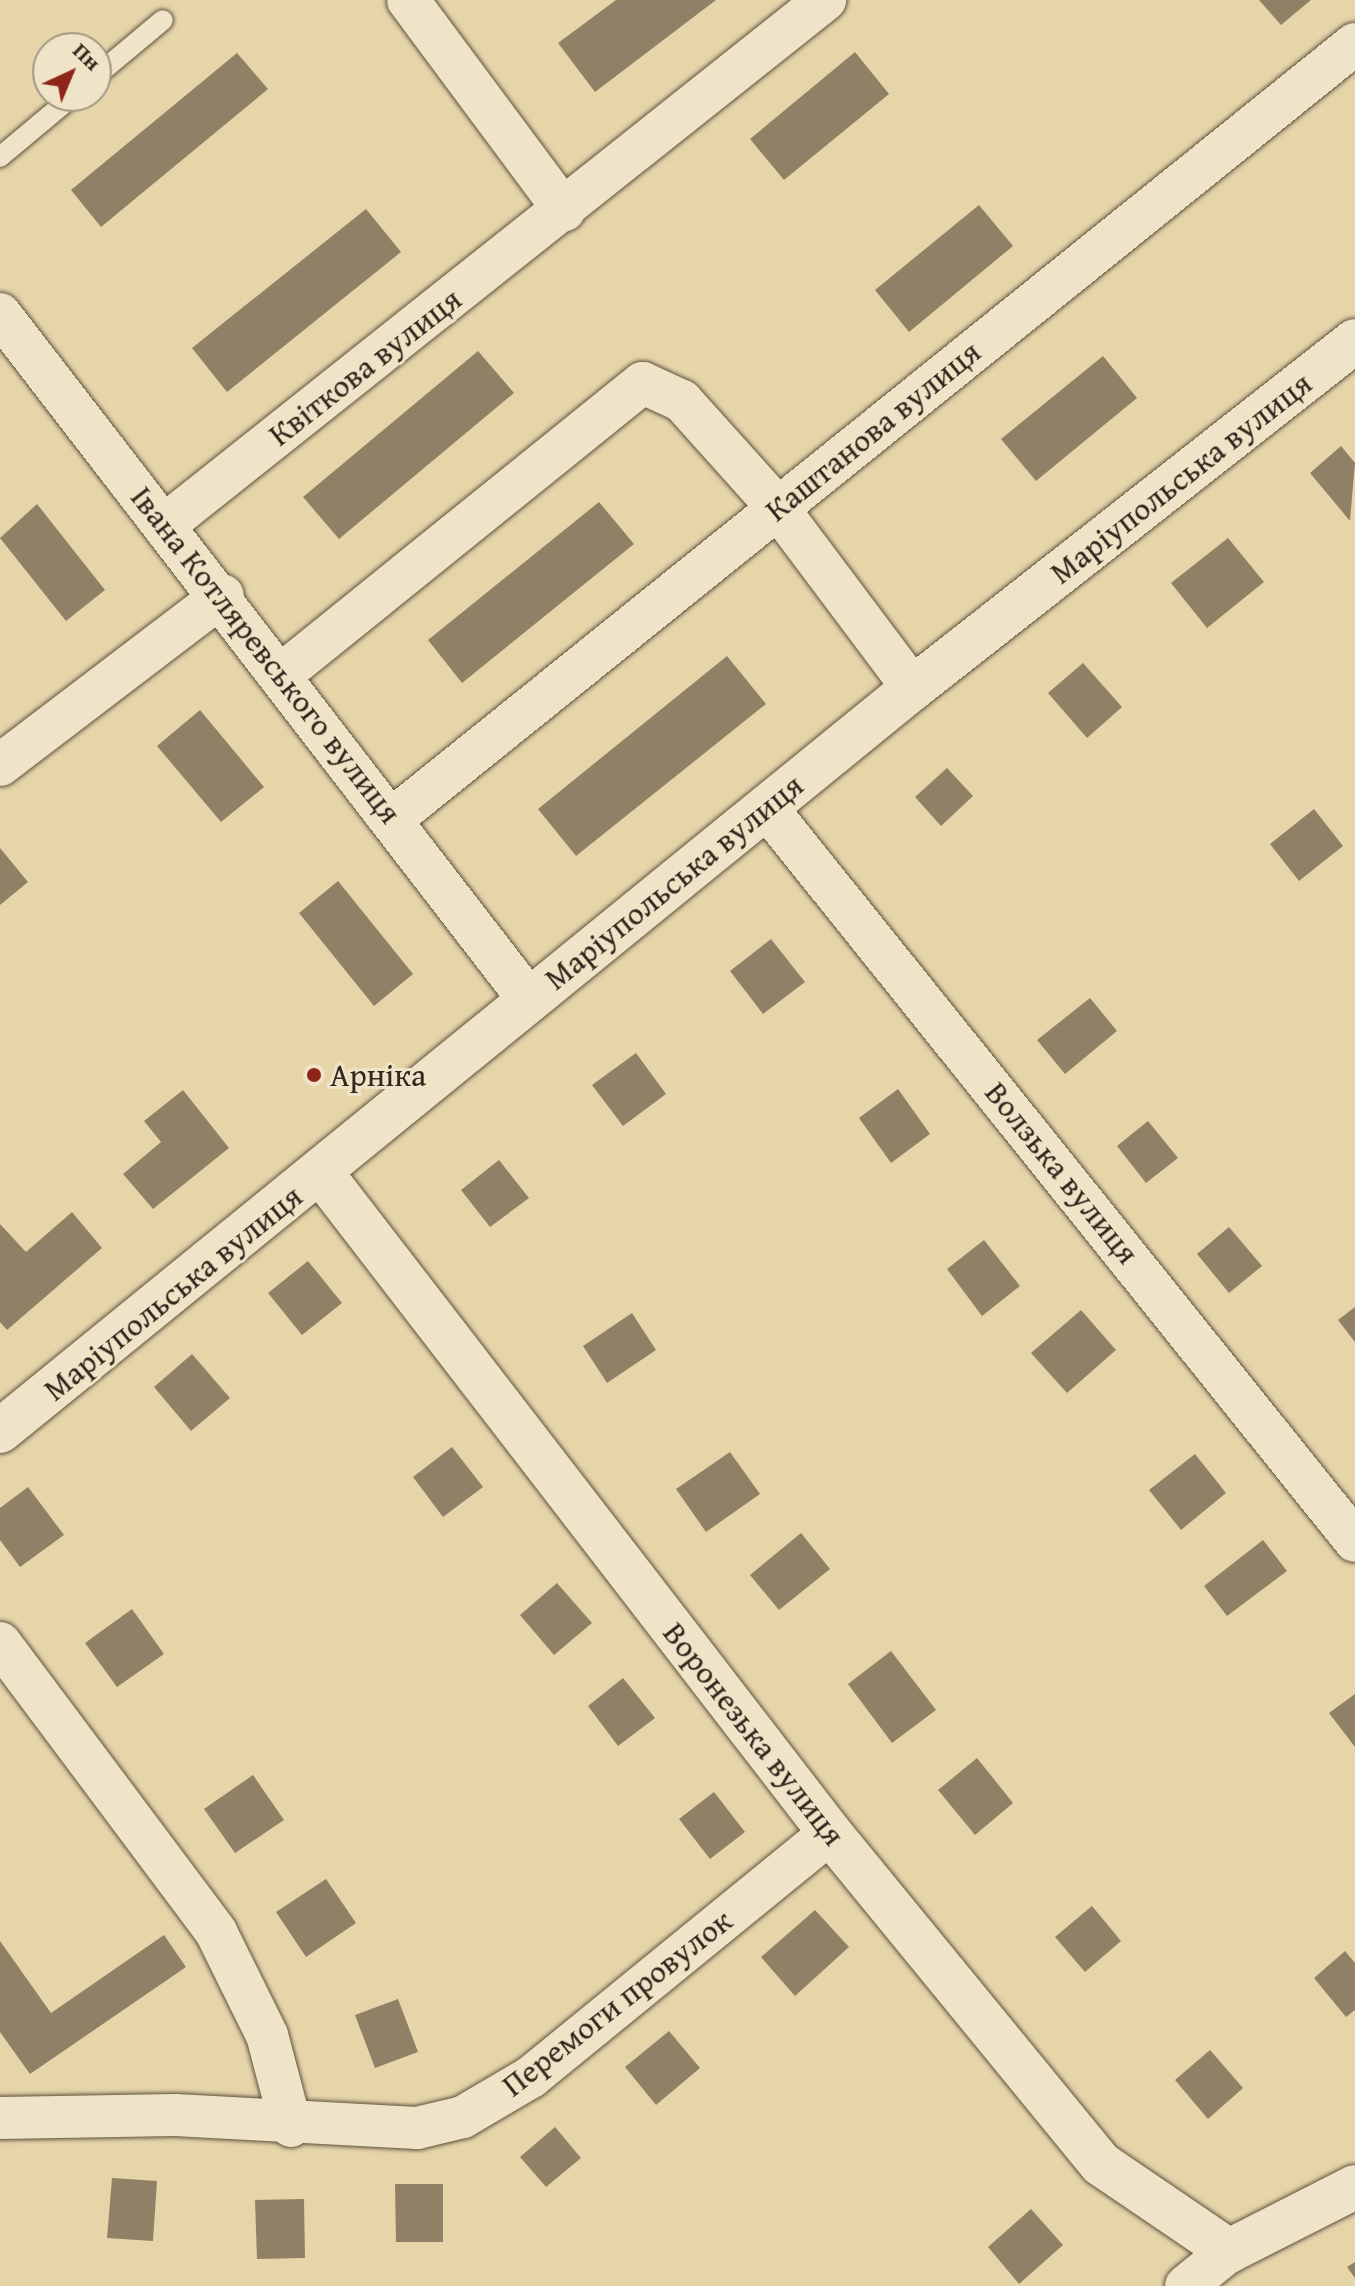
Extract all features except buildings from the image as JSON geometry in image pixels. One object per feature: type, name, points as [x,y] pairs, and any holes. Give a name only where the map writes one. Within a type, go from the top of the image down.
[{"type":"street","points":[[408,0],[564,210]]},
{"type":"street","name":"Квіткова вулиця","points":[[167,523],[825,0]]},
{"type":"street","name":"Каштанова вулиця","points":[[392,819],[1355,44]]},
{"type":"street","name":"Івана Котляревського вулиця","points":[[0,314],[223,595],[529,1000]]},
{"type":"street","name":"Маріупольська вулиця","points":[[0,1431],[322,1174],[529,1000],[913,688],[1355,341]]},
{"type":"street","points":[[283,673],[643,383],[682,401],[777,507],[913,688]]},
{"type":"street","points":[[0,765],[223,595]]},
{"type":"street","name":"Волзька вулиця","points":[[766,807],[1355,1541]]},
{"type":"street","name":"Воронезька вулиця","points":[[322,1174],[830,1833],[1101,2164],[1229,2251]]},
{"type":"street","points":[[0,1643],[216,1932],[267,2035],[291,2126]]},
{"type":"street","name":"Перемоги провулок","points":[[0,2118],[175,2115],[291,2126],[417,2128],[463,2117],[531,2077],[830,1833]]},
{"type":"street","points":[[1186,2286],[1229,2251],[1355,2187]]},
{"type":"lane","points":[[112,63],[163,20]]},
{"type":"lane","points":[[0,157],[54,112]]},
{"type":"place","name":"Арніка","points":[[314,1075]]}]
